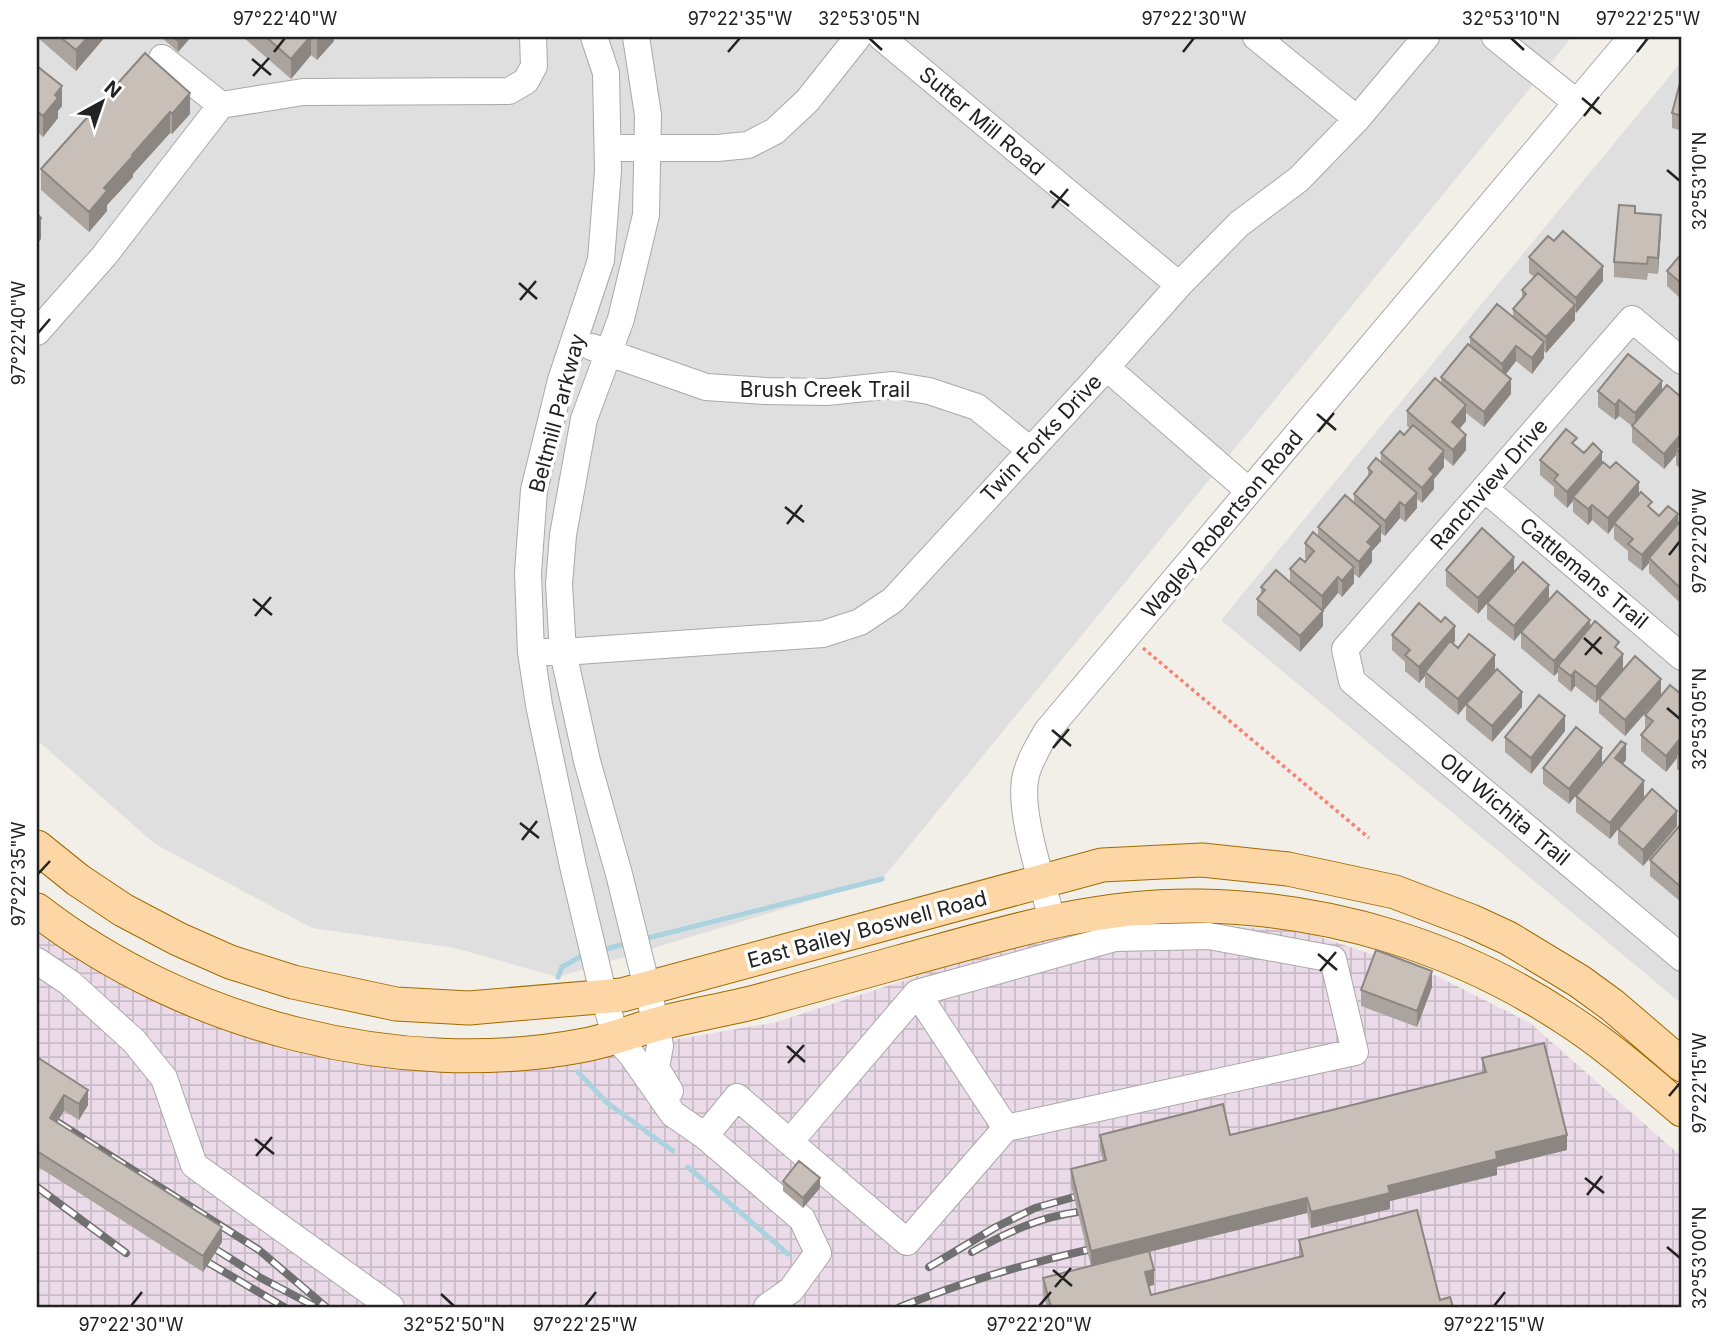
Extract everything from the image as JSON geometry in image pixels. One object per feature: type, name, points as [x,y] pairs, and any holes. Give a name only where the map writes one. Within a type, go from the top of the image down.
[{"type":"main road","name":"East Bailey Boswell Road","points":[[37,847],[97,893],[146,922],[230,962],[293,982],[396,1004],[469,1008],[604,997],[647,989],[1102,866],[1202,860],[1288,869],[1395,892],[1471,920],[1544,958],[1612,1005],[1682,1065]]},
{"type":"main road","name":"East Bailey Boswell Road","points":[[37,910],[87,945],[159,985],[236,1016],[316,1038],[394,1051],[470,1055],[546,1051],[616,1038],[656,1024],[752,1002],[1052,920],[1150,907],[1236,907],[1312,917],[1389,935],[1463,962],[1533,998],[1599,1041],[1682,1111]]},
{"type":"street","points":[[37,332],[104,256],[221,104],[303,92],[509,90],[526,81],[534,66],[533,37]]},
{"type":"street","name":"Beltmill Parkway","points":[[594,37],[606,73],[608,148],[601,260],[561,380],[534,490],[528,573],[531,652],[551,769],[616,1038]]},
{"type":"street","name":"Beltmill Parkway","points":[[636,37],[648,115],[646,215],[621,319],[584,419],[563,535],[559,584],[563,652],[587,761],[619,874],[656,1024],[660,1046],[656,1068],[678,1107],[697,1124],[705,1136]]},
{"type":"street","points":[[608,148],[647,150],[748,145],[775,131],[807,102],[858,37]]},
{"type":"street","name":"Sutter Mill Road","points":[[881,37],[1179,285]]},
{"type":"street","points":[[1256,37],[1357,119]]},
{"type":"street","name":"Twin Forks Drive","points":[[531,652],[823,634],[860,622],[893,600],[1179,285],[1239,224],[1299,179],[1357,119],[1426,37]]},
{"type":"street","points":[[1496,37],[1577,103]]},
{"type":"street","name":"Wagley Robertson Road","points":[[1052,920],[1025,814],[1025,777],[1047,731],[1632,37]]},
{"type":"street","points":[[162,58],[221,104]]},
{"type":"street","name":"Ranchview Drive","points":[[1345,649],[1632,319],[1682,361]]},
{"type":"street","name":"Brush Creek Trail","points":[[574,341],[706,387],[827,392],[893,385],[929,391],[977,407],[1030,450]]},
{"type":"street","points":[[1107,367],[1249,491]]},
{"type":"street","name":"Cattlemans Trail","points":[[1485,489],[1682,657]]},
{"type":"street","name":"Old Wichita Trail","points":[[1345,649],[1352,681],[1682,958]]},
{"type":"street","points":[[705,1136],[737,1097],[907,1242],[1006,1128],[1355,1052],[1334,959],[1209,936],[1115,938],[917,993],[799,1131]]},
{"type":"street","points":[[37,961],[70,984],[134,1041],[164,1078],[194,1165],[391,1307]]},
{"type":"street","points":[[917,993],[1006,1128]]},
{"type":"street","points":[[616,1038],[631,1054],[673,1114],[705,1136],[802,1219],[818,1253],[791,1290],[767,1307]]},
{"type":"path","points":[[1128,635],[1369,838]]},
{"type":"shaded area","points":[[37,37],[1572,37],[882,879],[558,977],[455,948],[312,928],[155,844],[37,740]]},
{"type":"shaded area","points":[[1682,61],[1682,1004],[1221,620]]},
{"type":"shaded area","points":[[1186,923],[1302,931],[1437,976],[1530,1023],[1682,1157],[1682,1307],[37,1307],[37,932],[115,982],[288,1051],[473,1074],[777,1022],[1031,939]]},
{"type":"building","points":[[60,37],[88,37],[76,50]]},
{"type":"building","points":[[266,37],[310,37],[291,59]]},
{"type":"building","points":[[145,53],[190,93],[132,155],[104,188],[107,191],[89,212],[41,169]]},
{"type":"building","points":[[37,66],[62,86],[55,95],[58,98],[43,116],[37,111]]},
{"type":"building","points":[[1682,79],[1682,116],[1672,113]]},
{"type":"building","points":[[1619,205],[1635,206],[1635,213],[1661,215],[1658,258],[1648,257],[1647,264],[1614,262]]},
{"type":"building","points":[[1563,231],[1603,266],[1576,298],[1529,257],[1548,236],[1554,241]]},
{"type":"building","points":[[1682,253],[1682,284],[1667,271]]},
{"type":"building","points":[[1538,273],[1575,305],[1546,337],[1513,309],[1526,294],[1522,290]]},
{"type":"building","points":[[1497,304],[1544,342],[1532,358],[1516,346],[1502,364],[1470,337]]},
{"type":"building","points":[[1468,344],[1511,379],[1484,412],[1441,377]]},
{"type":"building","points":[[1628,354],[1662,381],[1635,413],[1619,400],[1615,405],[1598,391]]},
{"type":"building","points":[[1435,378],[1466,405],[1452,422],[1466,435],[1453,450],[1407,411]]},
{"type":"building","points":[[1667,385],[1682,398],[1682,433],[1664,454],[1632,426]]},
{"type":"building","points":[[1413,425],[1444,451],[1429,469],[1434,474],[1422,488],[1381,453],[1400,431],[1404,435]]},
{"type":"building","points":[[1566,429],[1577,438],[1572,443],[1584,453],[1593,443],[1602,452],[1567,492],[1554,480],[1558,475],[1540,460]]},
{"type":"building","points":[[1682,442],[1682,455],[1676,449]]},
{"type":"building","points":[[1376,458],[1417,493],[1405,506],[1400,502],[1385,521],[1354,494],[1372,472],[1368,468]]},
{"type":"building","points":[[1603,462],[1610,468],[1616,462],[1639,482],[1608,518],[1592,505],[1588,509],[1573,497]]},
{"type":"building","points":[[1641,492],[1652,502],[1648,506],[1659,516],[1668,506],[1678,514],[1642,555],[1628,544],[1633,539],[1614,523]]},
{"type":"building","points":[[1345,495],[1381,526],[1367,542],[1372,546],[1359,562],[1318,527]]},
{"type":"building","points":[[1682,519],[1682,583],[1679,587],[1649,558]]},
{"type":"building","points":[[1482,528],[1514,557],[1478,598],[1446,570]]},
{"type":"building","points":[[1313,532],[1354,567],[1342,581],[1338,577],[1322,596],[1290,569],[1300,558],[1305,562],[1314,551],[1305,543]]},
{"type":"building","points":[[1523,562],[1549,585],[1514,626],[1487,603]]},
{"type":"building","points":[[1276,570],[1323,611],[1300,636],[1257,599],[1265,590],[1261,587]]},
{"type":"building","points":[[1557,591],[1590,620],[1554,661],[1521,632]]},
{"type":"building","points":[[1419,603],[1441,622],[1445,617],[1455,626],[1419,667],[1405,655],[1410,650],[1392,635]]},
{"type":"building","points":[[1595,621],[1619,642],[1615,647],[1623,654],[1596,687],[1575,671],[1571,676],[1558,666]]},
{"type":"building","points":[[1469,634],[1495,655],[1458,699],[1425,672],[1450,641],[1458,648]]},
{"type":"building","points":[[1635,656],[1661,679],[1625,720],[1599,698]]},
{"type":"building","points":[[1497,669],[1522,692],[1492,726],[1466,704]]},
{"type":"building","points":[[1670,685],[1682,695],[1682,736],[1666,756],[1641,735],[1653,721],[1645,715]]},
{"type":"building","points":[[1539,695],[1565,716],[1531,758],[1505,737]]},
{"type":"building","points":[[1576,727],[1602,748],[1569,789],[1543,768]]},
{"type":"building","points":[[1621,741],[1626,744],[1615,758],[1644,781],[1610,823],[1576,796]]},
{"type":"building","points":[[1652,789],[1677,811],[1643,850],[1618,829]]},
{"type":"building","points":[[1682,823],[1682,888],[1650,860]]},
{"type":"building","points":[[1376,950],[1432,971],[1417,1011],[1361,990]]},
{"type":"building","points":[[1544,1043],[1567,1135],[1496,1152],[1497,1159],[1388,1186],[1390,1193],[1311,1212],[1307,1198],[1091,1251],[1071,1169],[1106,1160],[1100,1135],[1223,1104],[1230,1135],[1486,1072],[1482,1058]]},
{"type":"building","points":[[37,1057],[88,1090],[79,1104],[64,1095],[50,1118],[222,1227],[203,1256],[37,1151]]},
{"type":"building","points":[[799,1161],[820,1178],[803,1198],[783,1181]]},
{"type":"building","points":[[1417,1210],[1440,1300],[1450,1297],[1453,1307],[1051,1307],[1043,1278],[1149,1251],[1154,1270],[1145,1272],[1151,1295],[1303,1256],[1299,1240]]},
{"type":"waterway","points":[[644,939],[882,879]]},
{"type":"waterway","points":[[600,951],[624,944]]},
{"type":"waterway","points":[[558,977],[562,967],[580,957]]},
{"type":"waterway","points":[[578,1072],[606,1102],[673,1151]]},
{"type":"waterway","points":[[688,1167],[788,1254]]},
{"type":"railway","points":[[57,1122],[259,1250],[326,1307]]},
{"type":"railway","points":[[37,1187],[126,1253]]},
{"type":"railway","points":[[929,1267],[996,1227],[1035,1208],[1074,1197]]},
{"type":"railway","points":[[972,1252],[1023,1227],[1078,1212]]},
{"type":"railway","points":[[217,1250],[261,1278],[316,1307]]},
{"type":"railway","points":[[900,1307],[992,1275],[1087,1250]]},
{"type":"railway","points":[[209,1263],[284,1307]]}]
